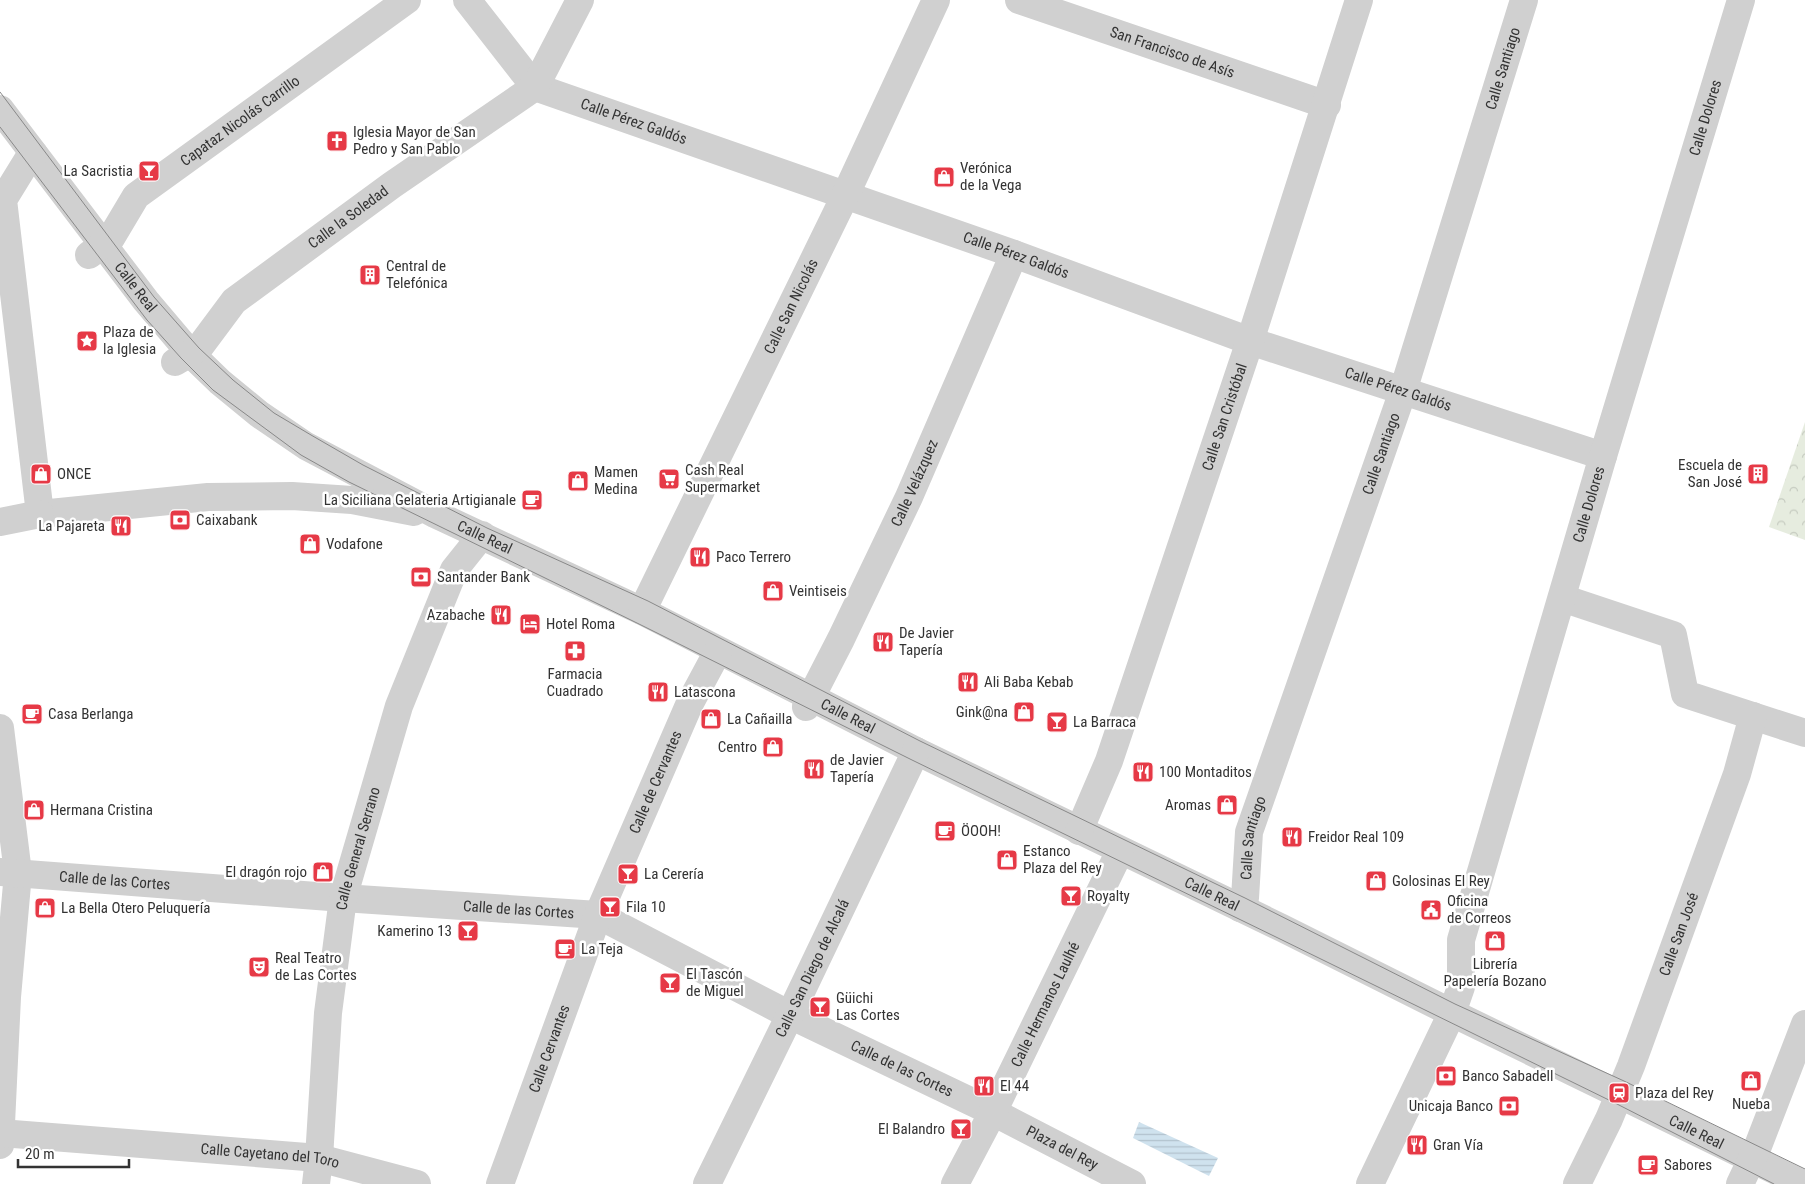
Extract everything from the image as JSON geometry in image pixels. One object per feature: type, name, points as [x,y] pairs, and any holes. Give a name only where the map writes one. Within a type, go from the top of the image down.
[{"type":"street","name":"Capataz Nicolás Carrillo","points":[[96,250],[111,238],[136,196],[407,0]]},
{"type":"street","points":[[467,0],[535,87],[580,0]]},
{"type":"street","name":"Calle San Nicolás","points":[[642,611],[845,196],[936,0]]},
{"type":"street","name":"San Francisco de Asís","points":[[1019,0],[1327,105]]},
{"type":"street","name":"Calle San Cristóbal","points":[[1079,830],[1112,752],[1250,341],[1360,0]]},
{"type":"street","name":"Calle Santiago","points":[[1240,908],[1245,898],[1249,832],[1403,391],[1524,0]]},
{"type":"street","name":"Calle Dolores","points":[[1370,1184],[1452,1014],[1461,987],[1461,940],[1603,456],[1741,0]]},
{"type":"street","name":"Calle Pérez Galdós","points":[[535,87],[1014,254],[1250,341],[1603,456]]},
{"type":"street","name":"Calle la Soledad","points":[[182,358],[199,348],[234,301],[392,185],[535,87]]},
{"type":"street","name":"Calle Real","points":[[0,109],[34,154],[96,250],[146,301],[182,358],[220,382],[260,414],[306,446],[436,514],[642,611],[809,702],[916,751],[1619,1094],[1755,1153],[1803,1184]]},
{"type":"street","points":[[34,154],[26,161],[3,200],[40,514]]},
{"type":"street","name":"Calle Velázquez","points":[[809,702],[909,497],[1014,254]]},
{"type":"street","points":[[0,522],[40,514],[208,496],[292,496],[352,500],[410,512],[436,514]]},
{"type":"street","name":"Calle General Serrano","points":[[318,1171],[328,1012],[343,898],[399,706],[454,570],[482,535]]},
{"type":"street","points":[[1562,598],[1673,635],[1686,694],[1805,733]]},
{"type":"street","name":"Calle de Cervantes","points":[[598,915],[689,705],[718,651]]},
{"type":"street","name":"Calle San José","points":[[1577,1184],[1609,1119],[1631,1066],[1737,774],[1753,716]]},
{"type":"street","points":[[0,728],[9,873],[7,997],[0,1137]]},
{"type":"street","name":"Calle San Diego de Alcalá","points":[[706,1184],[790,1015],[916,751]]},
{"type":"street","name":"Calle Hermanos Laulhé","points":[[955,1184],[1120,851]]},
{"type":"street","name":"Calle de las Cortes","points":[[9,873],[598,915],[790,1015],[992,1112]]},
{"type":"street","name":"Calle Cervantes","points":[[500,1184],[598,915]]},
{"type":"street","points":[[1740,1184],[1755,1153],[1805,1024]]},
{"type":"street","name":"Plaza del Rey","points":[[992,1112],[1132,1184]]},
{"type":"street","name":"Calle Cayetano del Toro","points":[[0,1137],[318,1171],[417,1184]]},
{"type":"green space","points":[[1805,422],[1805,540],[1769,527]]},
{"type":"water","points":[[1139,1122],[1218,1158],[1209,1176],[1133,1138]]},
{"type":"tram line","points":[[0,92],[154,297],[199,348],[233,380],[274,413],[363,465],[487,528],[648,601],[920,741],[1245,898],[1455,1004],[1624,1081],[1805,1169]]},
{"type":"tram line","points":[[0,127],[147,320],[181,358],[213,390],[301,455],[349,482],[912,760],[1615,1103],[1774,1184]]},
{"type":"place","name":"Iglesia Mayor de San Pedro y San Pablo","points":[[337,141]]},
{"type":"place","name":"La Sacristia","points":[[149,171]]},
{"type":"place","name":"Verónica de la Vega","points":[[944,177]]},
{"type":"place","name":"Central de Telefónica","points":[[370,275]]},
{"type":"place","name":"Plaza de la Iglesia","points":[[87,341]]},
{"type":"place","name":"ONCE","points":[[41,474]]},
{"type":"place","name":"Escuela de San José","points":[[1758,474]]},
{"type":"place","name":"Cash Real Supermarket","points":[[669,479]]},
{"type":"place","name":"Mamen Medina","points":[[578,481]]},
{"type":"place","name":"La Siciliana Gelateria Artigianale","points":[[532,500]]},
{"type":"place","name":"Caixabank","points":[[180,520]]},
{"type":"place","name":"La Pajareta","points":[[121,526]]},
{"type":"place","name":"Vodafone","points":[[310,544]]},
{"type":"place","name":"Paco Terrero","points":[[700,557]]},
{"type":"place","name":"Santander Bank","points":[[421,577]]},
{"type":"place","name":"Veintiseis","points":[[773,591]]},
{"type":"place","name":"Azabache","points":[[501,615]]},
{"type":"place","name":"Hotel Roma","points":[[530,624]]},
{"type":"place","name":"De Javier Tapería","points":[[883,642]]},
{"type":"place","name":"Farmacia Cuadrado","points":[[575,651]]},
{"type":"place","name":"Ali Baba Kebab","points":[[968,682]]},
{"type":"place","name":"Latascona","points":[[658,692]]},
{"type":"place","name":"Gink@na","points":[[1024,712]]},
{"type":"place","name":"Casa Berlanga","points":[[32,714]]},
{"type":"place","name":"La Cañailla","points":[[711,719]]},
{"type":"place","name":"La Barraca","points":[[1057,722]]},
{"type":"place","name":"Centro","points":[[773,747]]},
{"type":"place","name":"de Javier Tapería","points":[[814,769]]},
{"type":"place","name":"100 Montaditos","points":[[1143,772]]},
{"type":"place","name":"Aromas","points":[[1227,805]]},
{"type":"place","name":"Hermana Cristina","points":[[34,810]]},
{"type":"place","name":"ÖOOH!","points":[[945,831]]},
{"type":"place","name":"Freidor Real 109","points":[[1292,837]]},
{"type":"place","name":"Estanco Plaza del Rey","points":[[1007,860]]},
{"type":"place","name":"El dragón rojo","points":[[323,872]]},
{"type":"place","name":"La Cerería","points":[[628,874]]},
{"type":"place","name":"Golosinas El Rey","points":[[1376,881]]},
{"type":"place","name":"Royalty","points":[[1071,896]]},
{"type":"place","name":"Fila 10","points":[[610,907]]},
{"type":"place","name":"La Bella Otero Peluquería","points":[[45,908]]},
{"type":"place","name":"Oficina de Correos","points":[[1431,910]]},
{"type":"place","name":"Kamerino 13","points":[[468,931]]},
{"type":"place","name":"Librería Papelería Bozano","points":[[1495,941]]},
{"type":"place","name":"La Teja","points":[[565,949]]},
{"type":"place","name":"Real Teatro de Las Cortes","points":[[259,967]]},
{"type":"place","name":"El Tascón de Miguel","points":[[670,983]]},
{"type":"place","name":"Güichi Las Cortes","points":[[820,1007]]},
{"type":"place","name":"Banco Sabadell","points":[[1446,1076]]},
{"type":"place","name":"Nueba","points":[[1751,1081]]},
{"type":"place","name":"El 44","points":[[984,1086]]},
{"type":"place","name":"Plaza del Rey","points":[[1619,1093]]},
{"type":"place","name":"Unicaja Banco","points":[[1509,1106]]},
{"type":"place","name":"El Balandro","points":[[961,1129]]},
{"type":"place","name":"Gran Vía","points":[[1417,1145]]},
{"type":"place","name":"Sabores","points":[[1648,1165]]}]
